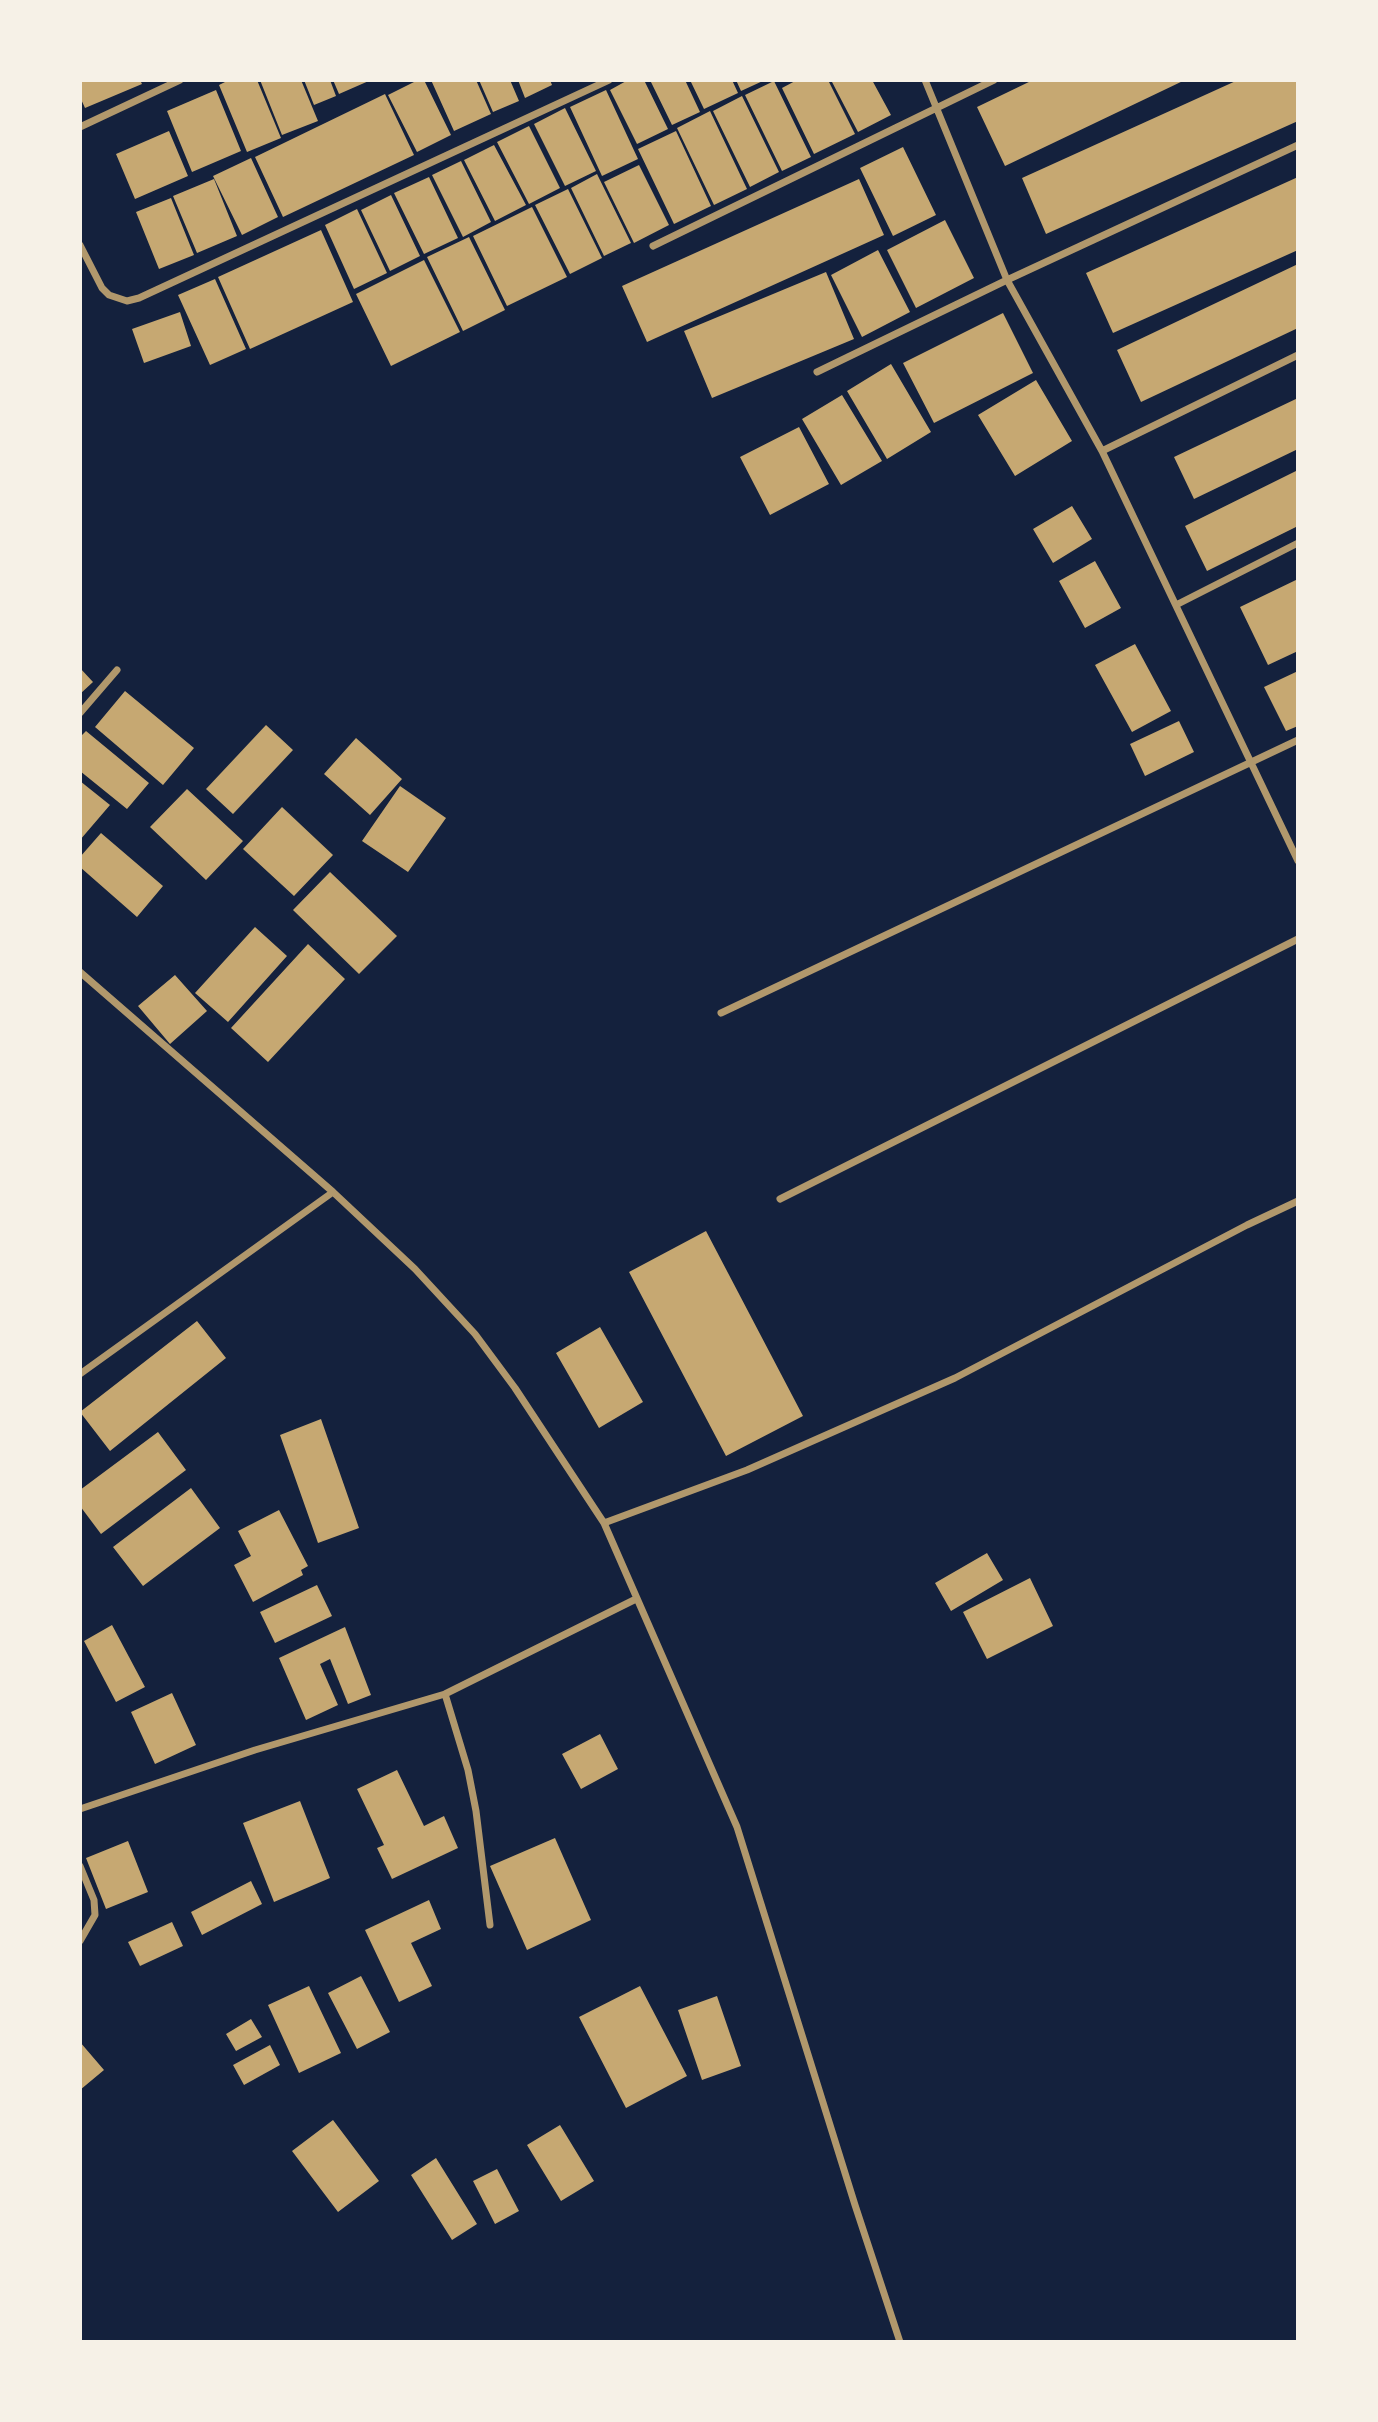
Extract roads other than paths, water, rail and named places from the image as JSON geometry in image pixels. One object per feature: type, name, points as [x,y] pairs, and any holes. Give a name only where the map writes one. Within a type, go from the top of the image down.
[{"type":"street","points":[[80,127],[180,80]]},
{"type":"street","points":[[80,245],[102,288],[109,295],[127,301],[139,298],[610,80]]},
{"type":"street","points":[[925,80],[1007,280],[1102,451],[1297,861]]},
{"type":"street","points":[[653,246],[994,80]]},
{"type":"street","points":[[817,372],[1297,145]]},
{"type":"street","points":[[1102,451],[1297,355]]},
{"type":"street","points":[[1176,605],[1297,543]]},
{"type":"street","points":[[80,713],[117,670]]},
{"type":"street","points":[[721,1013],[1297,740]]},
{"type":"street","points":[[780,1199],[1297,939]]},
{"type":"street","points":[[80,972],[334,1192],[415,1269],[475,1334],[515,1388],[604,1523],[737,1827],[900,2342]]},
{"type":"street","points":[[80,1374],[334,1192]]},
{"type":"street","points":[[604,1523],[747,1470],[955,1378],[1297,1201]]},
{"type":"street","points":[[80,1809],[255,1750],[444,1694],[636,1599]]},
{"type":"street","points":[[444,1694],[468,1770],[491,1925]]},
{"type":"street","points":[[80,1866],[94,1900],[95,1915],[80,1941]]}]
